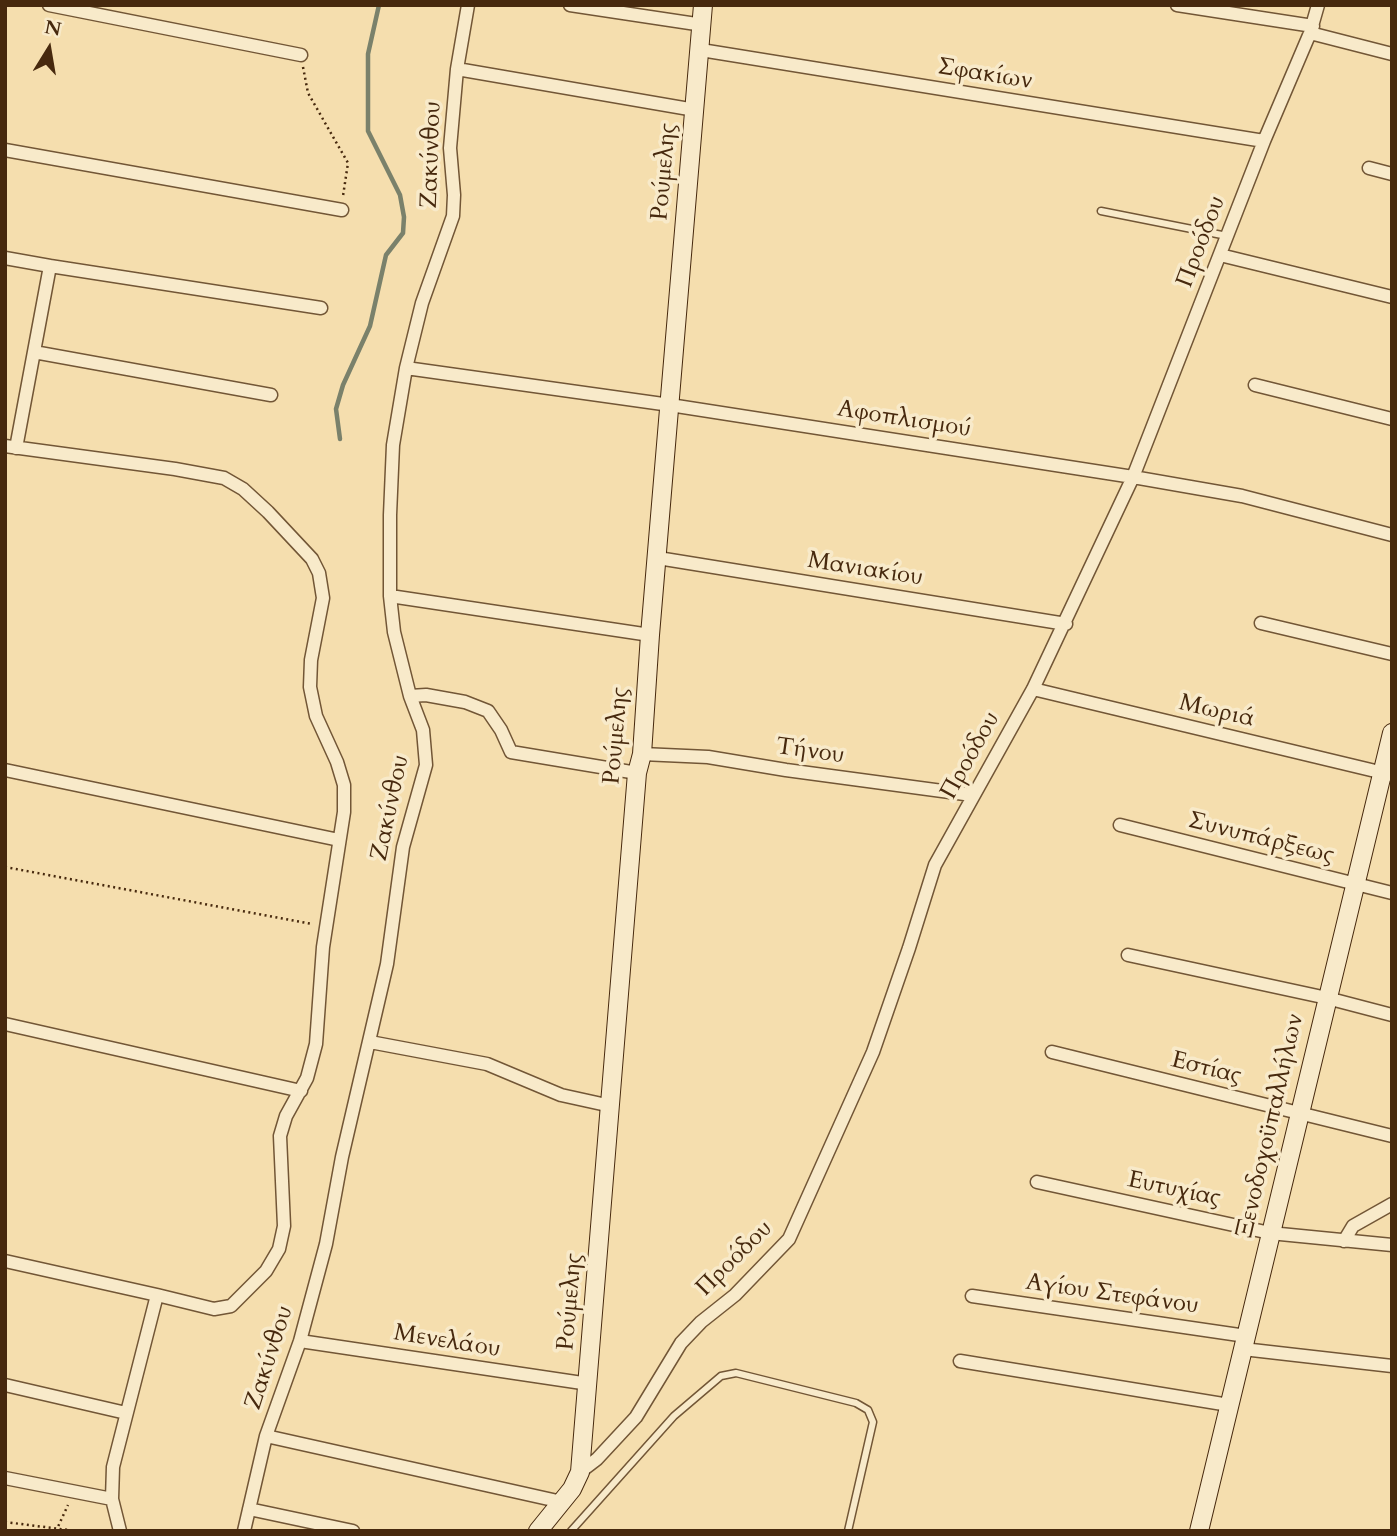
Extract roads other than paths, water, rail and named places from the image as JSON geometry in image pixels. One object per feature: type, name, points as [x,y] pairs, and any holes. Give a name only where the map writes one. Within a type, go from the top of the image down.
[{"type":"street","points":[[49,5],[301,55]]},
{"type":"street","name":"Ζακύνθου","points":[[244,1531],[266,1436],[300,1340],[326,1244],[342,1157],[392,939],[403,847],[426,765],[423,730],[410,696],[394,632],[390,596],[393,445],[406,368],[422,303],[453,216],[450,148],[457,68],[468,5]]},
{"type":"street","points":[[570,5],[703,25]]},
{"type":"street","name":"Ρούμελης","points":[[580,1472],[703,5]]},
{"type":"street","points":[[1177,5],[1312,30],[1392,54]]},
{"type":"street","name":"Προόδου","points":[[580,1472],[597,1459],[636,1417],[681,1343],[701,1322],[735,1295],[789,1239],[873,1052],[935,865],[1033,690],[1133,477],[1264,141],[1312,30],[1318,5]]},
{"type":"street","name":"Σφακίων","points":[[701,50],[1264,141]]},
{"type":"street","points":[[457,68],[695,110]]},
{"type":"street","points":[[5,152],[342,210]]},
{"type":"street","points":[[1369,168],[1392,174]]},
{"type":"street","points":[[1220,255],[1392,297]]},
{"type":"street","points":[[5,258],[321,308]]},
{"type":"street","points":[[5,1261],[222,1309],[239,1300],[275,1259],[284,1226],[280,1136],[286,1116],[311,1069],[316,1044],[326,927],[344,812],[344,785],[337,762],[316,716],[310,687],[311,660],[323,598],[319,573],[312,559],[262,505],[224,478],[11,447],[34,352],[50,267]]},
{"type":"street","points":[[34,352],[271,395]]},
{"type":"street","name":"Αφοπλισμού","points":[[406,368],[670,405],[1133,477],[1242,496],[1392,535]]},
{"type":"street","points":[[1255,384],[1392,419]]},
{"type":"street","name":"Μανιακίου","points":[[658,558],[1066,624]]},
{"type":"street","points":[[390,596],[650,635]]},
{"type":"street","points":[[1262,623],[1392,654]]},
{"type":"street","name":"Μωριά","points":[[1033,690],[1387,774]]},
{"type":"street","points":[[410,696],[426,695],[465,702],[488,711],[511,752],[638,773]]},
{"type":"street","name":"Ξενοδοχοϋπαλλήλων","points":[[1199,1531],[1355,884],[1387,774],[1392,733]]},
{"type":"street","name":"Τήνου","points":[[642,754],[708,757],[972,795]]},
{"type":"street","points":[[5,770],[340,840]]},
{"type":"street","name":"Συνυπάρξεως","points":[[1120,825],[1392,893]]},
{"type":"street","points":[[1128,955],[1327,998],[1392,1015]]},
{"type":"street","points":[[5,1024],[301,1091]]},
{"type":"street","points":[[370,1042],[487,1063],[561,1095],[611,1106]]},
{"type":"street","name":"Εστίας","points":[[1052,1052],[1392,1136]]},
{"type":"street","name":"Ευτυχίας","points":[[1037,1182],[1270,1233],[1392,1245]]},
{"type":"street","points":[[1344,1241],[1353,1226],[1392,1204]]},
{"type":"street","points":[[120,1531],[111,1485],[116,1447],[157,1295]]},
{"type":"street","name":"Αγίου Στεφάνου","points":[[972,1296],[1392,1366]]},
{"type":"street","name":"Μενελάου","points":[[300,1340],[589,1384]]},
{"type":"street","points":[[960,1361],[1229,1405]]},
{"type":"street","points":[[5,1385],[126,1413]]},
{"type":"street","points":[[266,1436],[562,1502]]},
{"type":"street","points":[[538,1531],[572,1489],[580,1472]]},
{"type":"street","points":[[5,1478],[112,1499]]},
{"type":"street","points":[[249,1509],[353,1531]]},
{"type":"lane","points":[[1101,211],[1227,236]]},
{"type":"lane","points":[[571,1531],[674,1416],[721,1376],[736,1373],[856,1404],[867,1410],[873,1422],[848,1531]]},
{"type":"waterway","points":[[340,439],[336,409],[343,385],[370,326],[386,255],[403,233],[404,217],[400,195],[368,131],[368,54],[379,5]]}]
